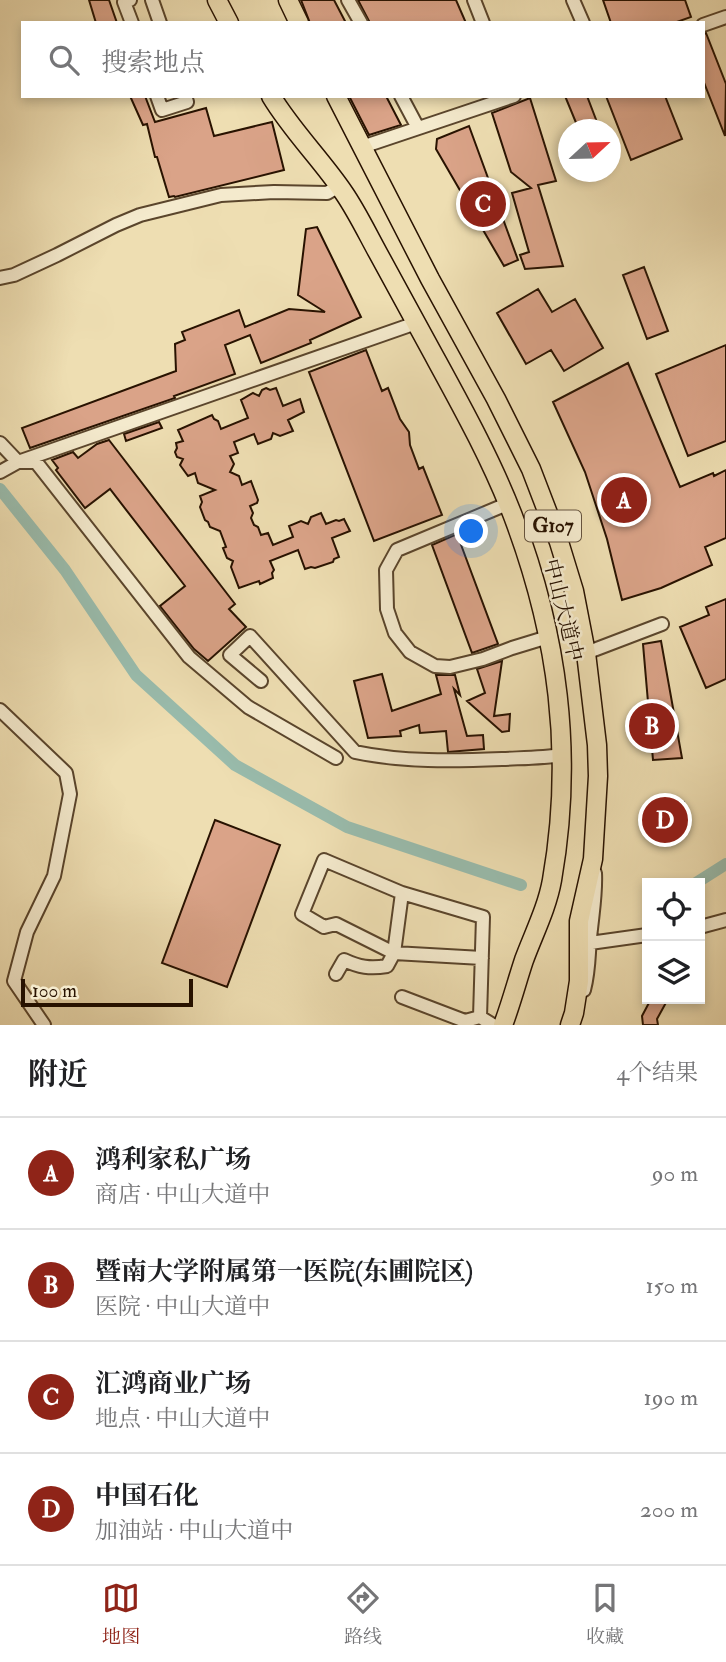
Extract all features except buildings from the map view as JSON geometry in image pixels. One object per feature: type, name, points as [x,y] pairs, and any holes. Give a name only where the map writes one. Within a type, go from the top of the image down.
[{"type":"highway","points":[[218,0],[228,21]]},
{"type":"highway","points":[[288,0],[298,21]]},
{"type":"highway","name":"中山大道中","points":[[272,98],[339,186],[361,222],[472,428],[508,503],[529,566],[548,637],[558,688],[562,755],[557,841],[546,906],[524,960],[503,1025]]},
{"type":"highway","name":"中山大道中","points":[[337,98],[531,469],[567,567],[586,653],[598,776],[593,859],[579,921],[579,981],[572,1019]]},
{"type":"street","points":[[130,0],[124,2],[131,21]]},
{"type":"street","points":[[152,0],[159,21]]},
{"type":"street","points":[[348,0],[360,21]]},
{"type":"street","points":[[474,0],[482,21]]},
{"type":"street","points":[[573,0],[582,21]]},
{"type":"street","points":[[705,24],[726,17]]},
{"type":"street","points":[[158,98],[162,110],[187,102],[186,98]]},
{"type":"street","points":[[402,98],[418,128]]},
{"type":"street","points":[[362,147],[508,98]]},
{"type":"street","points":[[0,278],[14,275],[140,215],[221,195],[327,193],[339,186]]},
{"type":"street","points":[[0,472],[19,461],[416,323]]},
{"type":"street","points":[[0,443],[19,461],[36,462],[189,657],[248,706],[336,758]]},
{"type":"street","points":[[508,503],[397,550],[386,570],[387,609],[395,633],[410,652],[435,666],[450,667],[548,637]]},
{"type":"street","points":[[586,653],[662,624]]},
{"type":"street","points":[[261,681],[230,655],[250,636],[355,752],[405,759],[477,760],[562,755]]},
{"type":"street","points":[[0,710],[66,773],[70,794],[54,876],[26,932],[14,981],[44,1025]]},
{"type":"street","points":[[572,1019],[587,979],[590,960],[595,898],[593,859]]},
{"type":"street","points":[[480,1017],[482,958],[483,917],[402,892],[324,860],[302,914],[324,927],[336,924],[394,953],[482,958]]},
{"type":"street","points":[[336,974],[344,960],[357,966],[387,966],[394,953],[402,892]]},
{"type":"street","points":[[705,926],[726,920]]},
{"type":"street","points":[[590,943],[642,936]]},
{"type":"street","points":[[0,983],[14,981]]},
{"type":"street","points":[[402,997],[465,1021],[480,1017],[493,1025]]},
{"type":"waterway","points":[[0,489],[65,570],[136,675],[235,765],[347,827],[521,885]]},
{"type":"waterway","points":[[704,878],[726,864]]},
{"type":"place","name":"汇鸿商业广场","points":[[483,204]]},
{"type":"place","name":"鸿利家私广场","points":[[624,500]]},
{"type":"place","name":"暨南大学附属第一医院(东圃院区)","points":[[652,726]]},
{"type":"place","name":"中国石化","points":[[665,820]]}]
